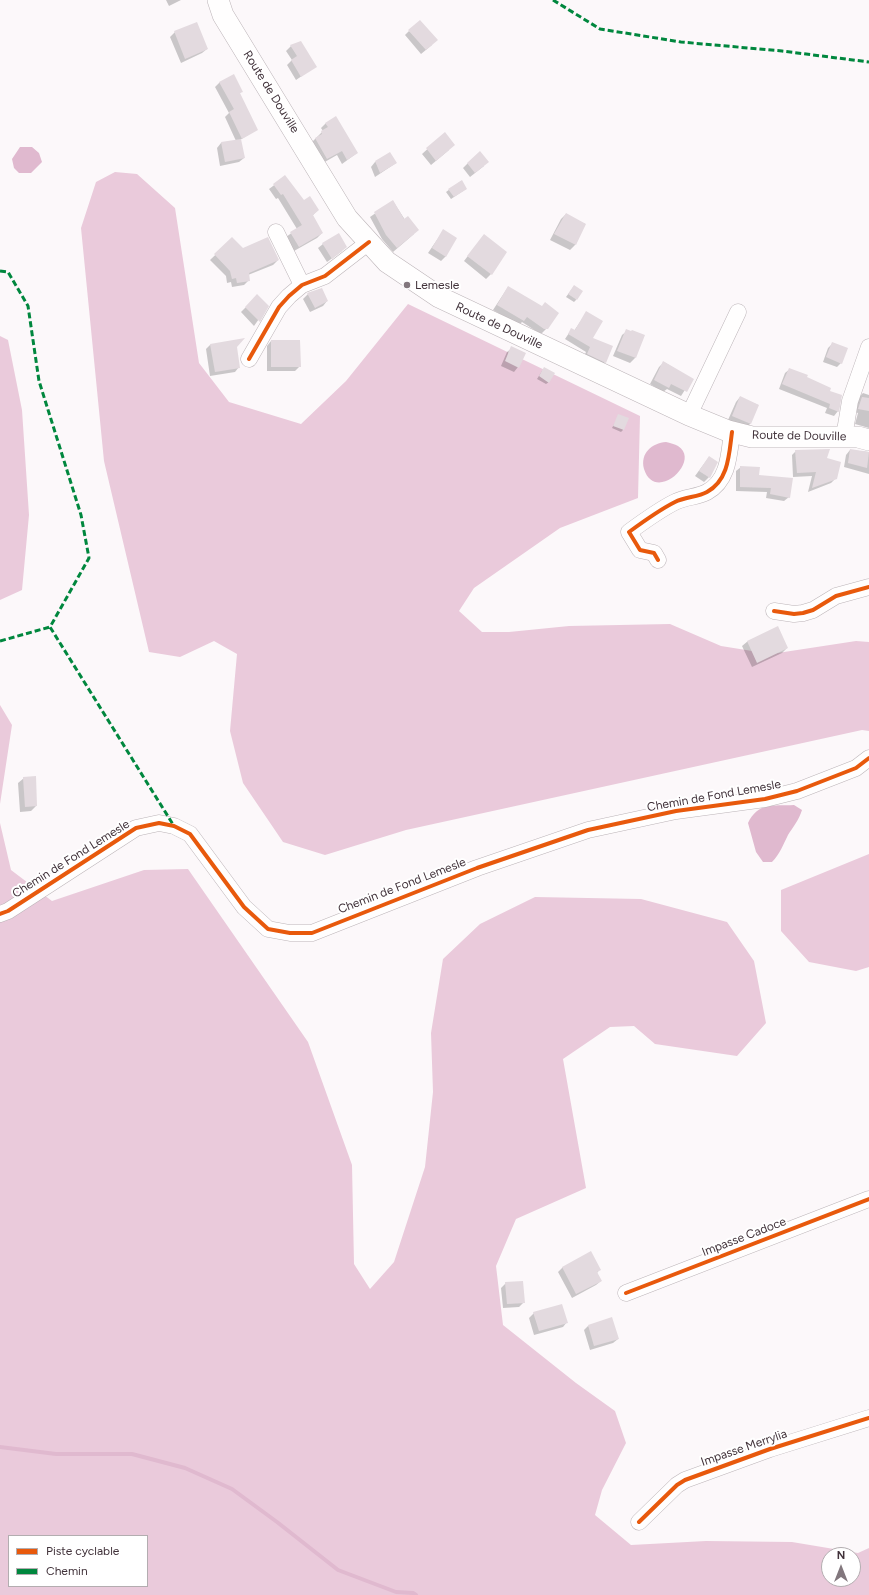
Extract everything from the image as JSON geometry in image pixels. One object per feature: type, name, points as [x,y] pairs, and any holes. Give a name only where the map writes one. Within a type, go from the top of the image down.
[{"type":"main road","name":"Route de Douville","points":[[218,0],[224,15],[347,218],[387,262],[439,297],[689,416],[732,432],[752,437],[858,437],[869,440]]},
{"type":"street","points":[[276,232],[302,285]]},
{"type":"street","points":[[250,359],[279,308],[302,285],[325,276],[369,242]]},
{"type":"street","points":[[689,416],[738,312]]},
{"type":"street","points":[[844,437],[850,401],[869,347]]},
{"type":"street","points":[[658,560],[654,553],[640,550],[629,532],[652,515],[676,501],[707,492],[718,482],[728,467],[732,432]]},
{"type":"street","points":[[774,611],[803,614],[813,610],[836,596],[869,587]]},
{"type":"street","name":"Chemin de Fond Lemesle","points":[[0,914],[8,911],[136,828],[159,823],[174,826],[190,834],[244,907],[268,929],[290,933],[312,933],[477,868],[588,830],[676,811],[765,799],[797,791],[856,768],[869,758]]},
{"type":"street","name":"Impasse Cadoce","points":[[626,1293],[869,1199]]},
{"type":"street","name":"Impasse Merrylia","points":[[639,1522],[677,1485],[685,1480],[770,1449],[869,1418]]},
{"type":"shaded area","points":[[20,147],[32,147],[39,153],[42,162],[31,173],[19,173],[14,168],[12,159]]},
{"type":"shaded area","points":[[115,172],[137,174],[175,208],[199,363],[229,402],[301,424],[346,381],[408,304],[640,416],[638,498],[560,528],[474,588],[459,611],[482,632],[509,632],[569,626],[670,624],[721,646],[771,654],[856,641],[869,642],[869,731],[862,730],[406,830],[325,855],[283,842],[243,783],[230,731],[237,654],[214,641],[180,657],[149,652],[104,461],[81,228],[96,182]]},
{"type":"shaded area","points":[[0,336],[8,340],[22,410],[29,515],[22,590],[0,600]]},
{"type":"shaded area","points":[[666,442],[678,446],[684,453],[684,461],[681,469],[674,476],[666,481],[657,482],[650,479],[644,469],[644,458],[648,450],[656,444]]},
{"type":"shaded area","points":[[0,705],[12,725],[0,804]]},
{"type":"shaded area","points":[[794,805],[802,810],[798,820],[775,859],[772,862],[763,862],[756,852],[748,823],[756,811],[761,808],[767,806]]},
{"type":"shaded area","points":[[0,823],[11,870],[52,901],[144,870],[188,869],[308,1042],[352,1165],[354,1264],[370,1289],[394,1262],[425,1167],[433,1092],[431,1033],[443,959],[480,924],[535,897],[641,899],[727,922],[754,961],[766,1023],[737,1056],[655,1044],[634,1026],[610,1027],[563,1059],[586,1188],[516,1219],[496,1266],[503,1325],[576,1383],[615,1411],[626,1443],[602,1490],[595,1515],[631,1545],[706,1541],[792,1542],[822,1547],[821,1587],[861,1587],[861,1552],[869,1548],[869,1595],[0,1595]]},
{"type":"shaded area","points":[[869,854],[869,967],[856,971],[809,962],[781,931],[781,890]]},
{"type":"building","points":[[420,20],[438,40],[426,50],[408,30]]},
{"type":"building","points":[[197,22],[208,49],[185,59],[174,31]]},
{"type":"building","points":[[301,41],[317,67],[301,77],[291,60],[297,56],[290,45]]},
{"type":"building","points":[[234,74],[243,92],[240,93],[258,130],[242,139],[229,112],[234,109],[219,82]]},
{"type":"building","points":[[336,116],[358,153],[347,160],[342,151],[327,159],[315,138],[322,134],[321,131],[328,127],[325,123]]},
{"type":"building","points":[[445,132],[455,145],[436,161],[426,148]]},
{"type":"building","points":[[241,139],[245,158],[225,162],[221,142]]},
{"type":"building","points":[[480,151],[489,162],[475,173],[467,163]]},
{"type":"building","points":[[390,152],[397,163],[380,173],[375,161]]},
{"type":"building","points":[[285,175],[304,200],[310,196],[319,210],[313,215],[323,233],[299,247],[290,232],[302,225],[283,194],[281,195],[273,184]]},
{"type":"building","points":[[462,180],[467,189],[454,197],[448,189]]},
{"type":"building","points":[[393,200],[404,219],[408,216],[419,230],[397,248],[386,235],[374,212]]},
{"type":"building","points":[[566,213],[586,224],[576,245],[554,234]]},
{"type":"building","points":[[443,229],[457,238],[446,257],[432,248]]},
{"type":"building","points":[[339,233],[347,247],[332,259],[322,243]]},
{"type":"building","points":[[484,234],[507,252],[492,275],[467,256]]},
{"type":"building","points":[[232,237],[243,248],[268,237],[279,260],[249,273],[250,281],[237,283],[236,278],[232,279],[230,271],[214,254]]},
{"type":"building","points":[[574,285],[583,291],[577,300],[568,294]]},
{"type":"building","points":[[508,286],[542,306],[545,302],[559,313],[548,329],[544,329],[527,317],[524,321],[497,305]]},
{"type":"building","points":[[322,288],[328,301],[315,308],[307,293]]},
{"type":"building","points":[[257,294],[269,306],[260,322],[245,307]]},
{"type":"building","points":[[586,311],[603,321],[593,338],[613,346],[606,363],[587,354],[590,347],[568,334],[571,328],[575,330]]},
{"type":"building","points":[[626,329],[645,335],[636,358],[617,351]]},
{"type":"building","points":[[245,338],[237,347],[240,368],[215,372],[210,344]]},
{"type":"building","points":[[271,340],[300,340],[301,367],[271,367]]},
{"type":"building","points":[[832,342],[848,348],[842,364],[826,357]]},
{"type":"building","points":[[511,346],[526,353],[519,368],[505,361]]},
{"type":"building","points":[[663,361],[694,379],[687,392],[671,384],[669,388],[654,380]]},
{"type":"building","points":[[544,367],[555,373],[549,383],[539,376]]},
{"type":"building","points":[[789,368],[808,375],[807,377],[831,388],[830,391],[842,395],[839,412],[829,408],[830,404],[782,384]]},
{"type":"building","points":[[740,396],[759,405],[751,424],[732,416]]},
{"type":"building","points":[[862,397],[869,398],[869,411],[858,409]]},
{"type":"building","points":[[618,414],[629,418],[624,430],[613,426]]},
{"type":"building","points":[[830,449],[827,458],[841,462],[837,479],[812,488],[816,472],[797,473],[795,450]]},
{"type":"building","points":[[850,449],[869,452],[867,468],[848,463]]},
{"type":"building","points":[[709,456],[718,462],[710,478],[699,471]]},
{"type":"building","points":[[740,466],[760,467],[759,475],[793,478],[790,498],[770,494],[771,488],[740,487]]},
{"type":"building","points":[[778,626],[788,648],[757,663],[747,641]]},
{"type":"building","points":[[36,776],[37,806],[25,807],[23,777]]},
{"type":"building","points":[[591,1251],[601,1270],[597,1272],[602,1281],[576,1294],[562,1267]]},
{"type":"building","points":[[523,1281],[525,1303],[507,1304],[505,1282]]},
{"type":"building","points":[[562,1304],[568,1323],[539,1331],[533,1312]]},
{"type":"building","points":[[612,1317],[619,1339],[594,1346],[588,1325]]},
{"type":"waterway","points":[[0,1447],[56,1454],[132,1454],[185,1468],[232,1489],[338,1570],[396,1592],[413,1593],[416,1595]]},
{"type":"marked path","points":[[553,0],[600,29],[681,42],[782,51],[869,62]]},
{"type":"marked path","points":[[0,271],[8,272],[28,306],[39,381],[81,515],[89,558],[50,627],[174,826]]},
{"type":"marked path","points":[[0,641],[50,627]]},
{"type":"cycle path","points":[[249,359],[279,307],[289,296],[302,285],[325,276],[369,242]]},
{"type":"cycle path","points":[[658,560],[654,553],[640,550],[629,532],[669,505],[679,500],[703,494],[714,487],[720,481],[727,466],[732,432]]},
{"type":"cycle path","points":[[774,611],[794,614],[803,613],[813,610],[836,596],[869,587]]},
{"type":"cycle path","points":[[0,914],[8,911],[136,828],[159,823],[174,826],[190,834],[244,907],[268,929],[290,933],[312,933],[477,868],[588,830],[676,811],[765,799],[797,791],[856,768],[869,758]]},
{"type":"cycle path","points":[[626,1293],[869,1199]]},
{"type":"cycle path","points":[[639,1522],[677,1485],[685,1480],[770,1449],[869,1418]]},
{"type":"place","name":"Lemesle","points":[[407,285]]}]
